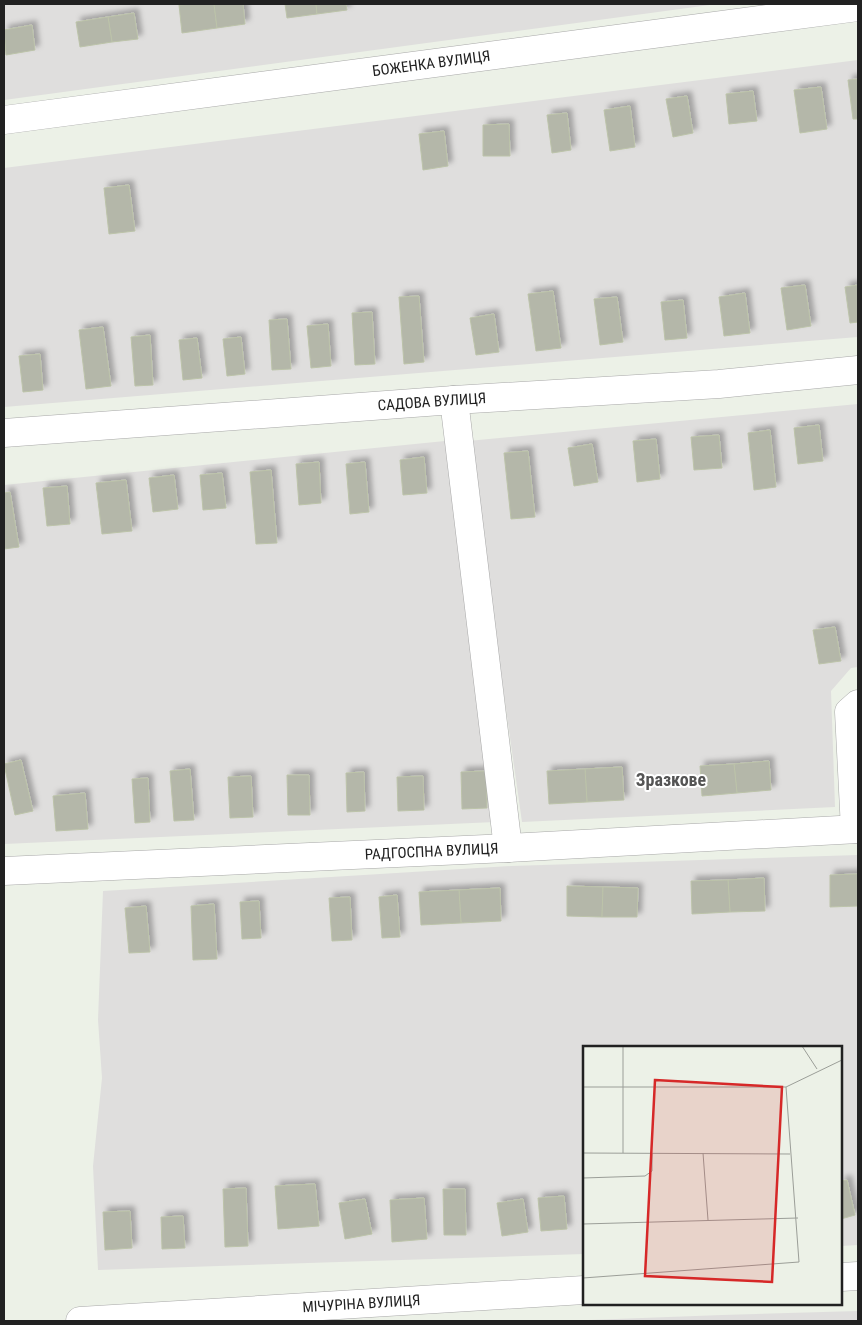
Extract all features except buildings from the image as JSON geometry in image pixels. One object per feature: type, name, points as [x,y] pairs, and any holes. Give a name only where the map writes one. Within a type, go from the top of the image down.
[{"type":"street","name":"БОЖЕНКА ВУЛИЦЯ","points":[[4,120],[858,8]]},
{"type":"street","name":"САДОВА ВУЛИЦЯ","points":[[4,433],[454,400],[719,384],[858,370]]},
{"type":"street","points":[[454,400],[508,848]]},
{"type":"street","points":[[857,829],[849,712],[858,704]]},
{"type":"street","name":"РАДГОСПНА ВУЛИЦЯ","points":[[4,871],[508,848],[857,829]]},
{"type":"street","points":[[842,1277],[858,1276]]},
{"type":"street","name":"МІЧУРІНА ВУЛИЦЯ","points":[[80,1321],[583,1290]]},
{"type":"shaded area","points":[[4,4],[717,4],[4,100]]},
{"type":"shaded area","points":[[858,60],[858,337],[4,407],[4,168]]},
{"type":"shaded area","points":[[858,404],[858,667],[851,668],[831,691],[835,807],[522,822],[468,441]]},
{"type":"shaded area","points":[[445,441],[495,822],[4,844],[4,485]]},
{"type":"shaded area","points":[[858,855],[858,1245],[842,1246],[842,1046],[583,1046],[583,1254],[98,1270],[93,1166],[102,1078],[98,1020],[103,891],[511,866]]},
{"type":"shaded area","points":[[858,1311],[858,1321],[562,1321],[722,1315]]},
{"type":"district","name":"Зразкове","points":[[671,779]]}]
